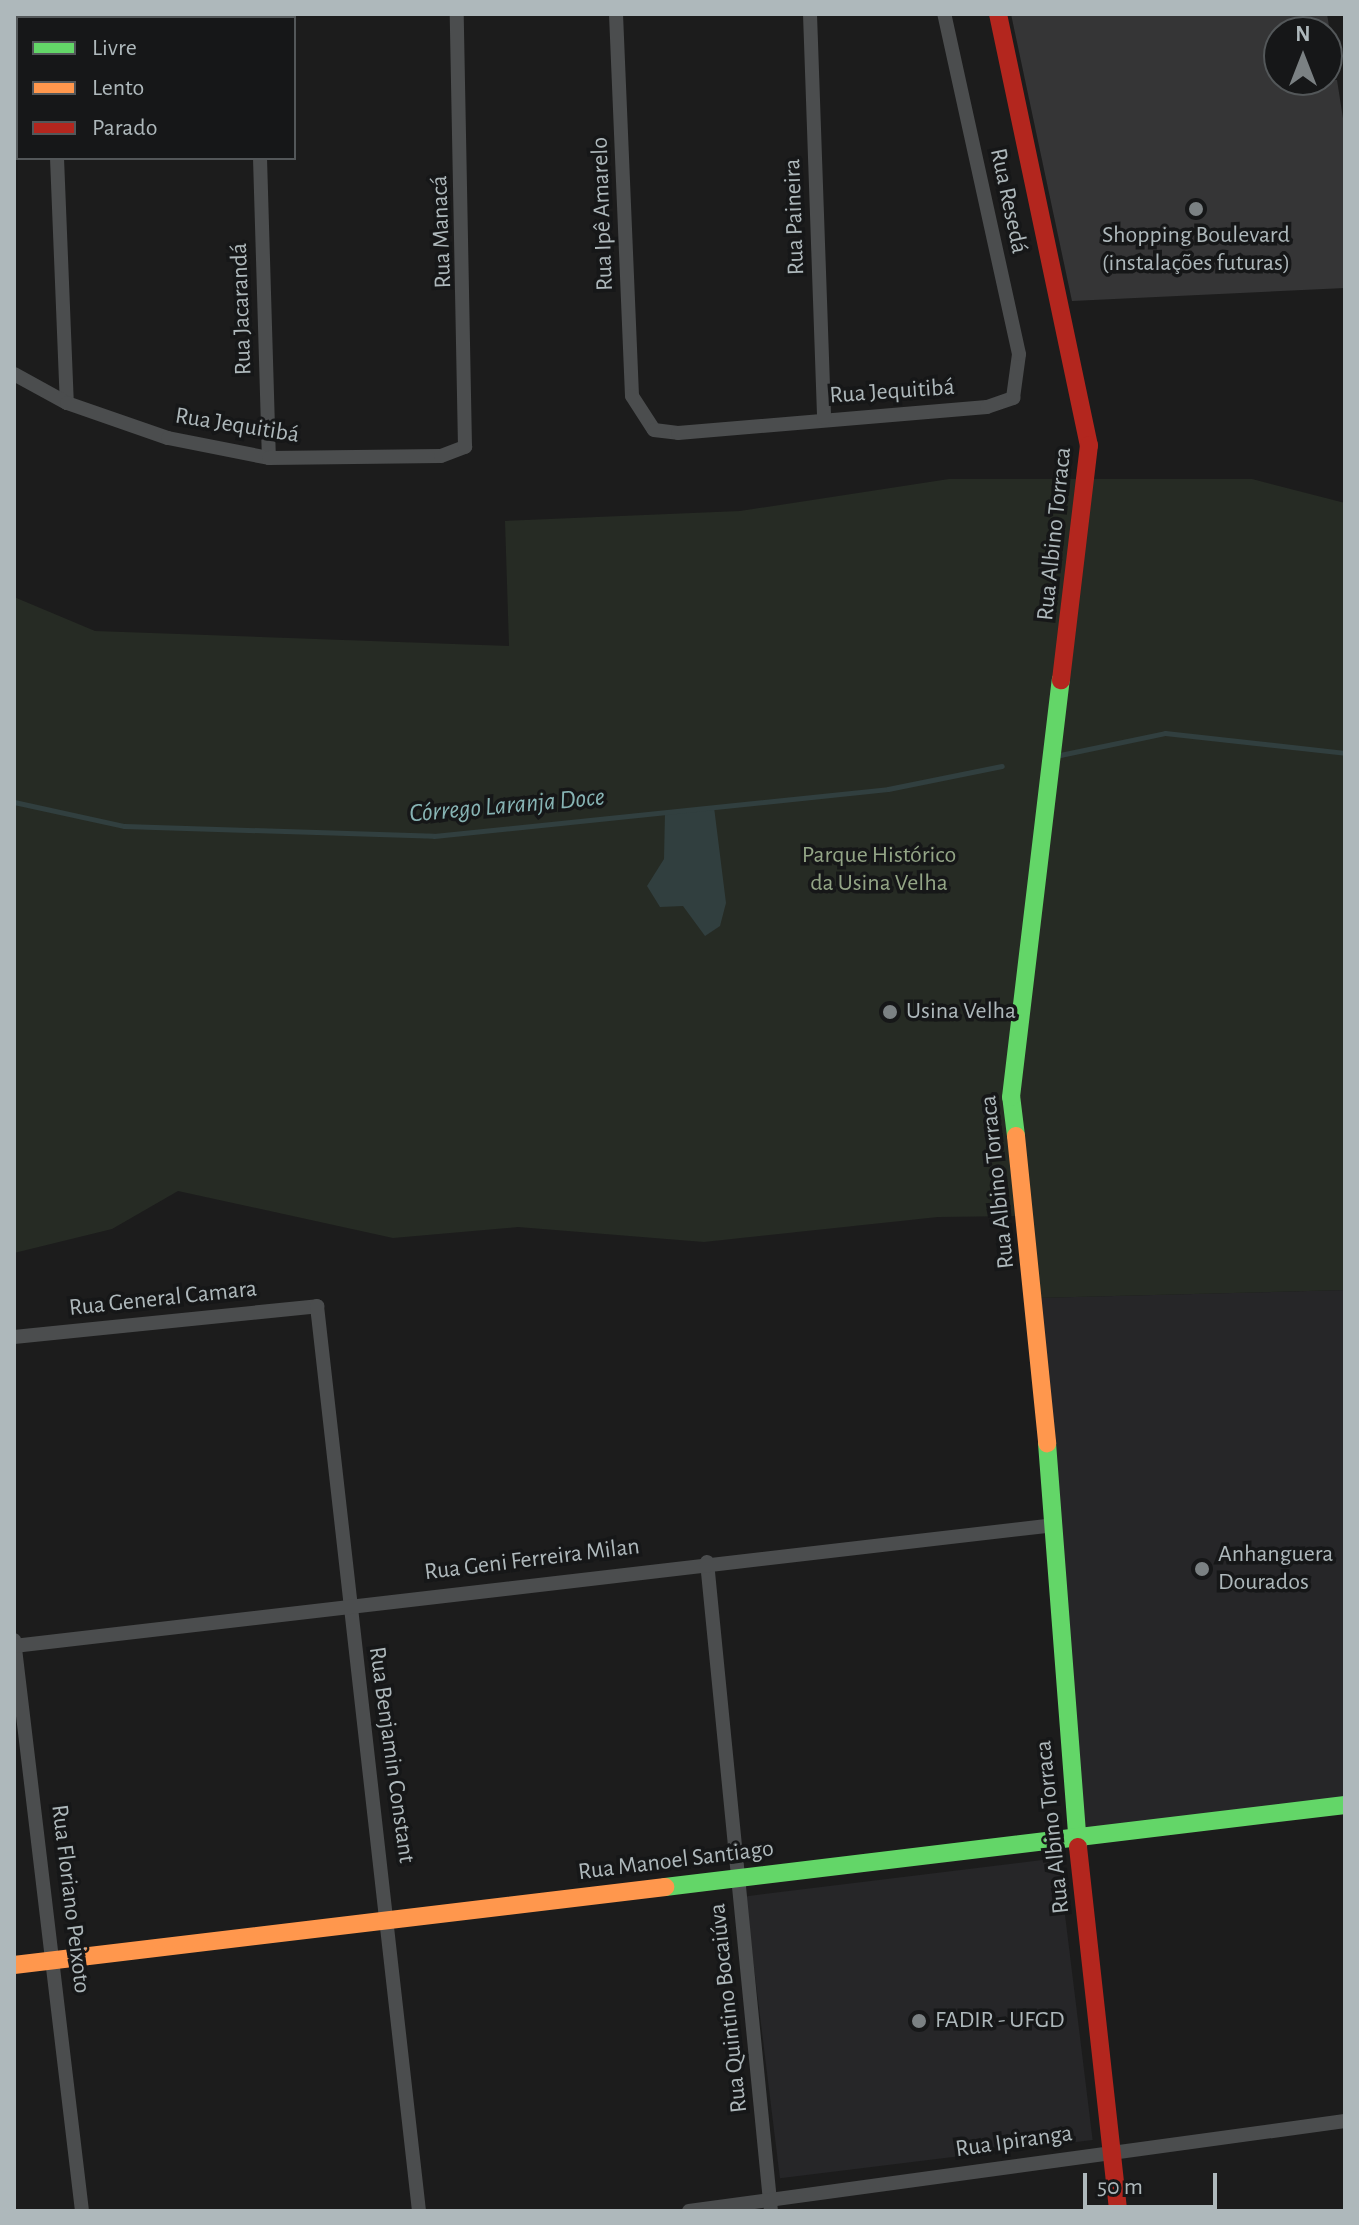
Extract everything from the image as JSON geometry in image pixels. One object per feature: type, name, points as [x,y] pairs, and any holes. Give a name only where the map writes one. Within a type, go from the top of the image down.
[{"type":"street","name":"Rua Manacá","points":[[457,14],[465,447]]},
{"type":"street","name":"Rua Ipê Amarelo","points":[[616,14],[638,412]]},
{"type":"street","name":"Rua Paineira","points":[[810,14],[824,418]]},
{"type":"street","name":"Rua Resedá","points":[[944,14],[1019,354],[1013,398]]},
{"type":"street","name":"Rua Albino Torraca","points":[[998,14],[1089,445],[1011,1097],[1055,1525],[1076,1837],[1118,2211]]},
{"type":"street","points":[[57,160],[67,403]]},
{"type":"street","name":"Rua Jacarandá","points":[[260,160],[269,458]]},
{"type":"street","name":"Rua Jequitibá","points":[[14,374],[67,403],[168,438],[269,458],[441,456],[465,447]]},
{"type":"street","name":"Rua Jequitibá","points":[[638,412],[654,430],[678,433],[824,418],[987,407],[1013,398]]},
{"type":"street","name":"Rua General Camara","points":[[14,1337],[317,1306]]},
{"type":"street","name":"Rua Benjamin Constant","points":[[317,1306],[349,1604],[392,1922],[419,2211]]},
{"type":"street","name":"Rua Geni Ferreira Milan","points":[[14,1644],[707,1562],[1055,1525]]},
{"type":"street","name":"Rua Quintino Bocaiúva","points":[[707,1562],[771,2206]]},
{"type":"street","name":"Rua Floriano Peixoto","points":[[14,1644],[57,1961],[82,2211]]},
{"type":"street","name":"Rua Manoel Santiago","points":[[14,1965],[392,1922],[738,1877],[1345,1805]]},
{"type":"street","name":"Rua Ipiranga","points":[[689,2211],[771,2206],[1112,2150],[1345,2121]]},
{"type":"shaded area","points":[[714,807],[726,903],[720,926],[705,936],[683,906],[660,907],[647,886],[664,859],[665,812]]},
{"type":"shaded area","name":"Anhanguera Dourados","points":[[1345,1290],[1345,1799],[1076,1832],[1035,1298]]},
{"type":"shaded area","name":"FADIR - UFGD","points":[[1058,1858],[1093,2140],[780,2178],[745,1896]]},
{"type":"green space","name":"Parque Histórico da Usina Velha","points":[[949,479],[1252,479],[1345,503],[1345,1290],[1035,1298],[1024,1216],[938,1217],[704,1242],[518,1227],[393,1238],[178,1191],[112,1229],[14,1253],[14,597],[95,631],[509,646],[505,521],[740,511]]},
{"type":"building","name":"Shopping Boulevard (instalações futuras)","points":[[1011,14],[1327,14],[1263,16],[1263,96],[1340,96],[1345,131],[1345,288],[1072,301]]},
{"type":"waterway","name":"Córrego Laranja Doce","points":[[1060,755],[1165,733],[1345,753]]},
{"type":"waterway","name":"Córrego Laranja Doce","points":[[14,802],[124,826],[434,836],[888,789],[1002,766]]},
{"type":"traffic: fast","points":[[1016,1136],[1011,1097],[1061,680]]},
{"type":"traffic: fast","points":[[1047,1443],[1078,1847]]},
{"type":"traffic: fast","points":[[665,1887],[1345,1805]]},
{"type":"traffic: slow","points":[[1016,1136],[1047,1443]]},
{"type":"traffic: slow","points":[[14,1965],[665,1887]]},
{"type":"traffic: jam","points":[[998,14],[1089,445],[1061,680]]},
{"type":"traffic: jam","points":[[1078,1847],[1118,2211]]},
{"type":"place","name":"Shopping Boulevard (instalações futuras)","points":[[1196,209]]},
{"type":"place","name":"Usina Velha","points":[[890,1012]]},
{"type":"place","name":"Anhanguera Dourados","points":[[1202,1569]]},
{"type":"place","name":"FADIR - UFGD","points":[[919,2021]]}]
